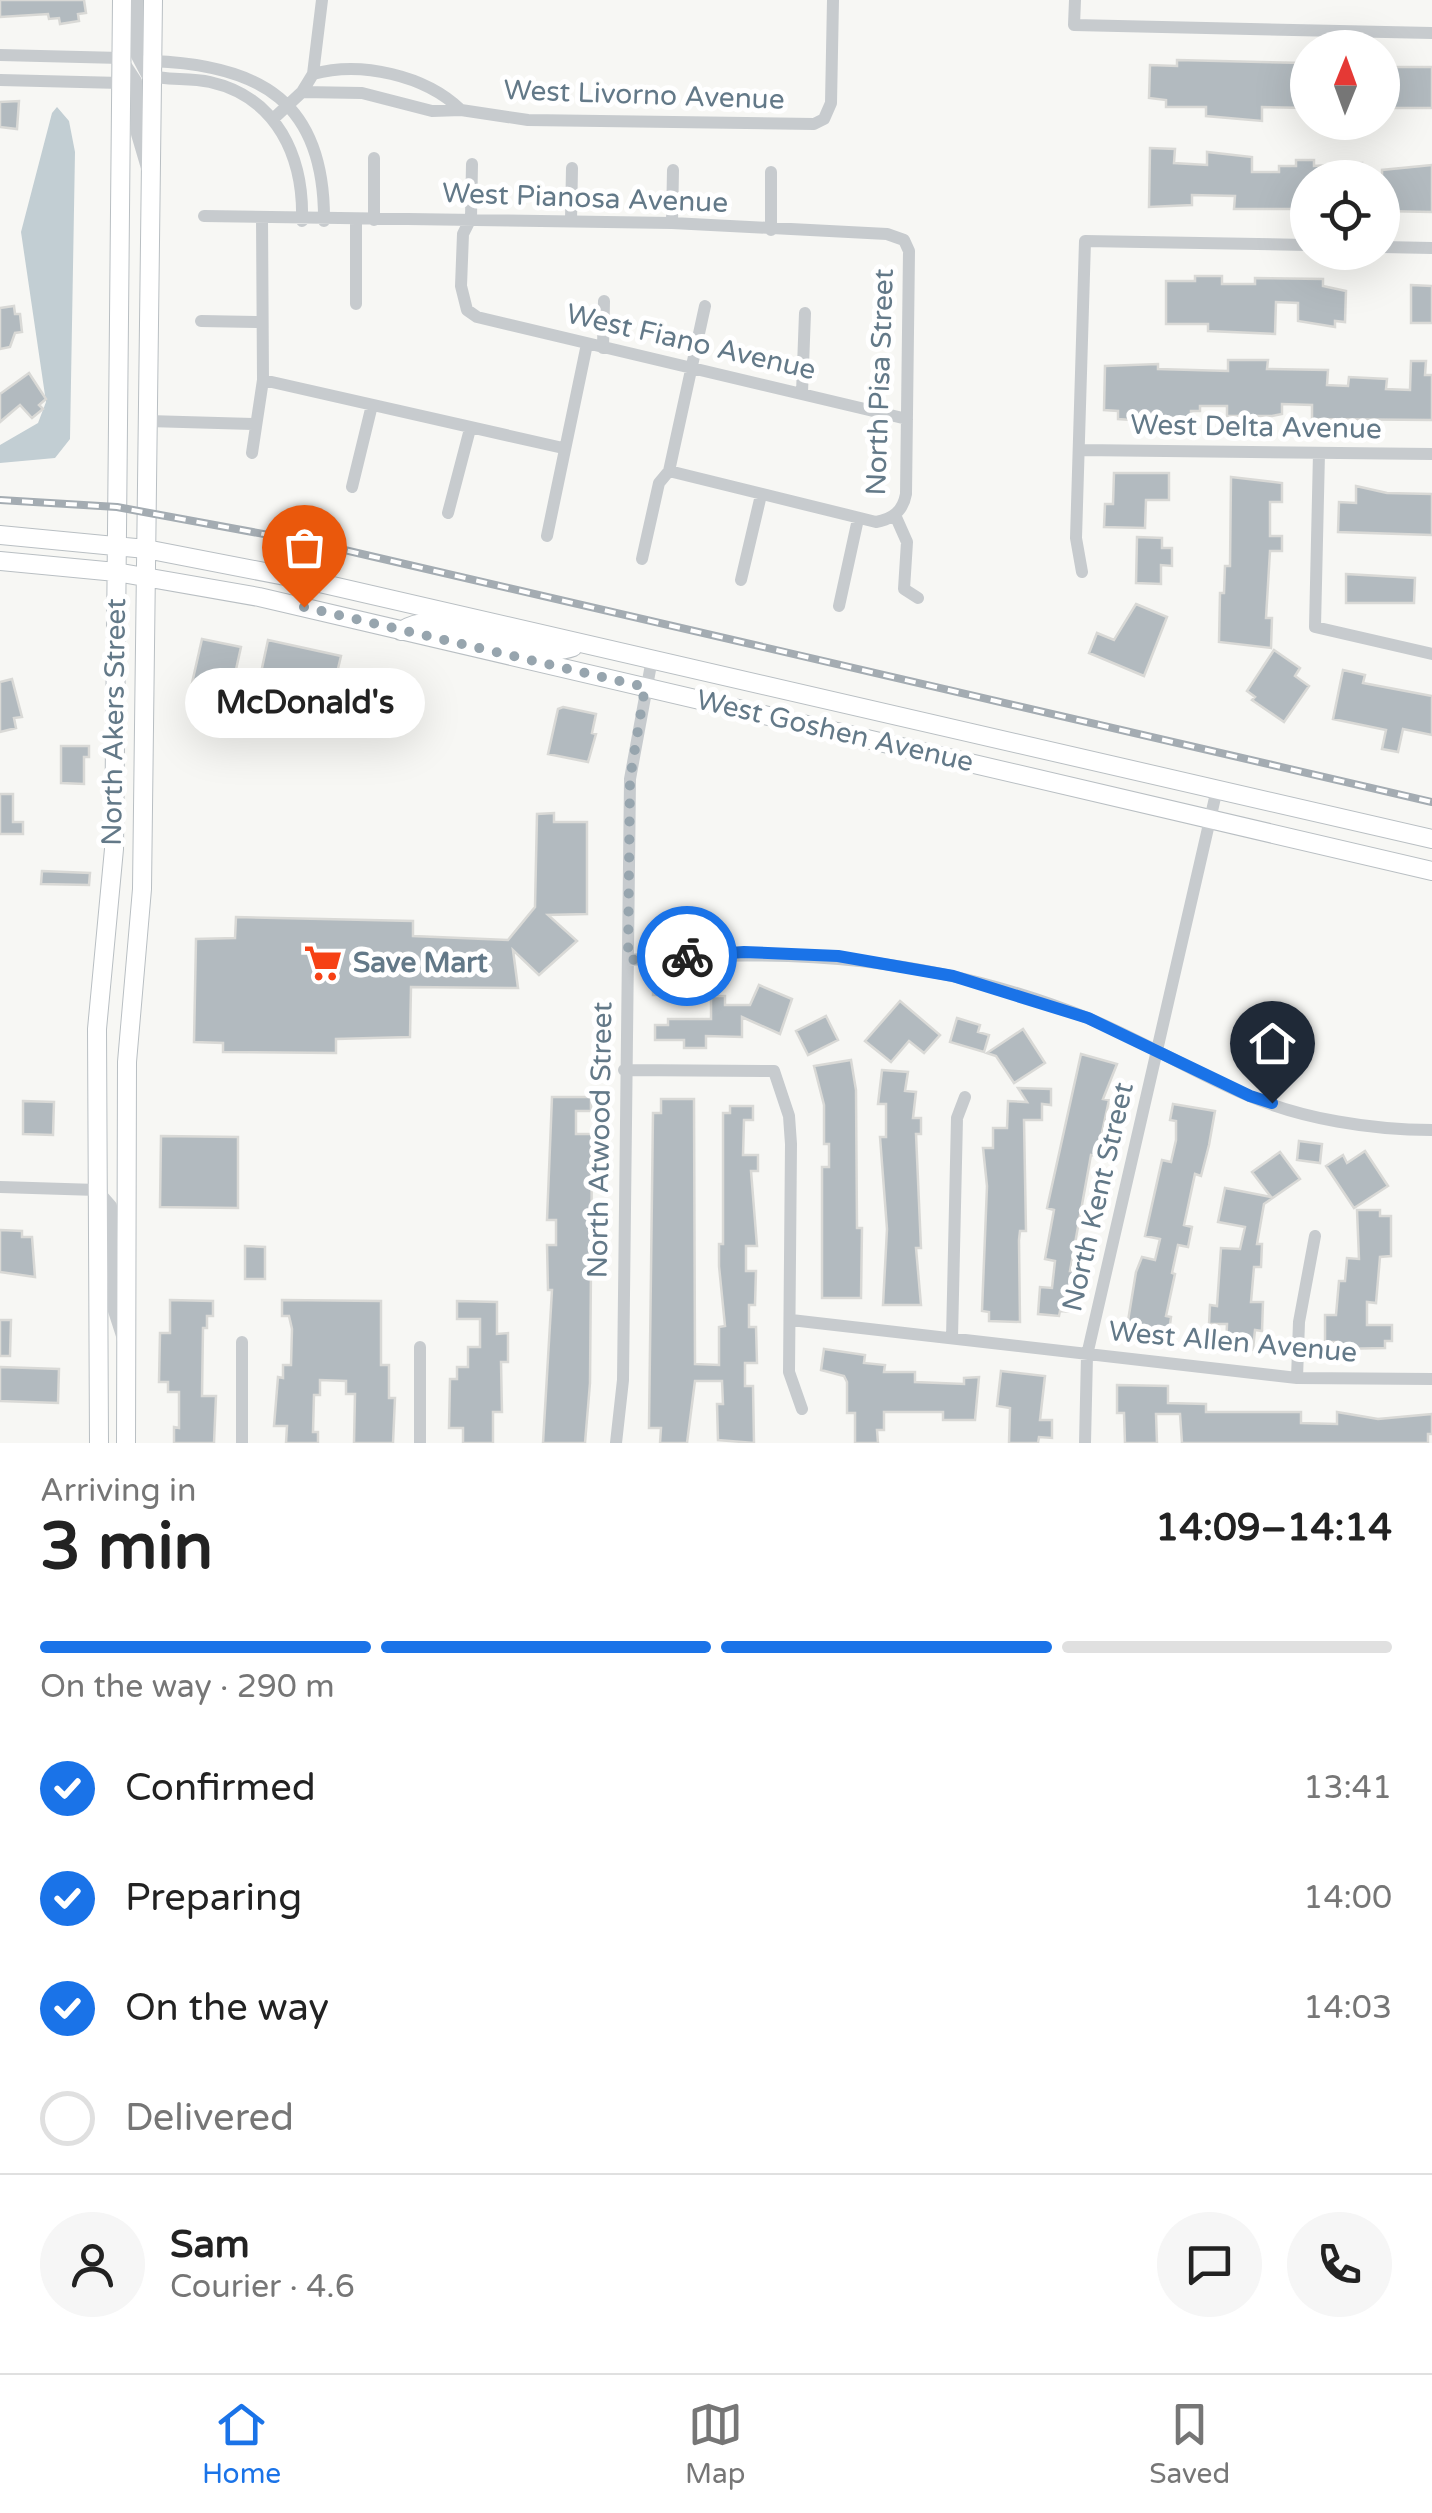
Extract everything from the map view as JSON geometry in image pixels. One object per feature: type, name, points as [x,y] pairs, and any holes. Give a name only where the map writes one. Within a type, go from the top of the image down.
[{"type":"main road","name":"North Akers Street","points":[[99,1443],[97,1029],[114,849],[122,0]]},
{"type":"main road","name":"North Akers Street","points":[[126,1443],[128,1053],[142,889],[153,0]]},
{"type":"main road","name":"West Goshen Avenue","points":[[0,535],[146,550],[311,581],[1432,839]]},
{"type":"main road","name":"West Goshen Avenue","points":[[0,561],[145,576],[401,631],[1432,870]]},
{"type":"main road","points":[[401,631],[414,622],[436,622],[563,651],[582,643]]},
{"type":"street","points":[[136,0],[142,70],[225,67],[253,80],[288,106],[316,154],[324,221]]},
{"type":"street","points":[[273,119],[302,92],[313,74],[322,0]]},
{"type":"street","name":"West Livorno Avenue","points":[[302,92],[362,93],[432,111],[461,110],[548,120],[802,125],[824,119],[830,104],[833,0]]},
{"type":"street","points":[[1075,0],[1074,25],[1432,33]]},
{"type":"street","points":[[0,56],[121,58],[136,81],[137,134],[150,180]]},
{"type":"street","points":[[152,69],[225,86],[254,101],[273,119],[298,166],[302,221]]},
{"type":"street","name":"West Livorno Avenue","points":[[313,74],[341,69],[399,77],[440,91],[461,110]]},
{"type":"street","points":[[0,80],[121,83]]},
{"type":"street","points":[[374,158],[374,220]]},
{"type":"street","points":[[471,218],[472,164]]},
{"type":"street","points":[[570,220],[572,168]]},
{"type":"street","points":[[672,223],[673,170]]},
{"type":"street","points":[[771,172],[771,230]]},
{"type":"street","name":"West Pianosa Avenue","points":[[204,216],[302,221],[471,218],[672,223],[887,234],[904,240]]},
{"type":"street","points":[[252,453],[253,424],[263,380],[259,322],[262,218]]},
{"type":"street","name":"West Fiano Avenue","points":[[471,218],[463,234],[461,286],[467,310],[495,323],[906,418]]},
{"type":"street","points":[[356,221],[356,304]]},
{"type":"street","name":"North Pisa Street","points":[[891,518],[906,494],[909,251],[904,240]]},
{"type":"street","points":[[1082,572],[1076,538],[1085,240],[1290,245]]},
{"type":"street","points":[[1400,247],[1432,248]]},
{"type":"street","points":[[602,348],[604,301]]},
{"type":"street","points":[[642,559],[659,483],[669,470],[705,306]]},
{"type":"street","points":[[802,393],[805,313]]},
{"type":"street","points":[[200,321],[259,322]]},
{"type":"street","points":[[547,536],[587,344]]},
{"type":"street","points":[[263,380],[563,448]]},
{"type":"street","points":[[352,487],[372,405]]},
{"type":"street","points":[[148,421],[253,424]]},
{"type":"street","points":[[448,513],[470,429]]},
{"type":"street","name":"West Delta Avenue","points":[[1080,450],[1432,454]]},
{"type":"street","points":[[1319,453],[1315,627],[1432,654]]},
{"type":"street","points":[[669,470],[858,518],[891,518],[907,542],[904,590],[918,598]]},
{"type":"street","points":[[742,580],[761,496]]},
{"type":"street","points":[[839,606],[858,518]]},
{"type":"street","name":"North Atwood Street","points":[[616,1443],[623,1380],[630,779],[652,659]]},
{"type":"street","name":"North Kent Street","points":[[1085,1443],[1088,1355],[1218,789]]},
{"type":"street","points":[[628,960],[744,952],[838,956],[953,976],[1088,1018],[1250,1096],[1328,1118],[1432,1130]]},
{"type":"street","points":[[624,1070],[774,1070],[789,1116],[792,1144],[789,1372],[802,1408]]},
{"type":"street","points":[[952,1338],[957,1118],[966,1097]]},
{"type":"street","points":[[0,1187],[97,1190],[111,1206],[114,1312],[124,1342]]},
{"type":"street","points":[[1298,1378],[1299,1322],[1315,1236]]},
{"type":"street","name":"West Allen Avenue","points":[[791,1320],[1298,1378],[1432,1379]]},
{"type":"street","points":[[242,1342],[242,1443]]},
{"type":"street","points":[[420,1347],[420,1443]]},
{"type":"shaded area","points":[[57,107],[69,121],[75,152],[70,439],[55,458],[0,463],[0,445],[38,423],[46,402],[21,232],[52,113]]},
{"type":"building","points":[[0,0],[84,0],[86,13],[78,14],[79,21],[60,24],[59,18],[49,19],[48,14],[0,17]]},
{"type":"building","points":[[1177,60],[1290,63],[1290,108],[1262,107],[1262,121],[1206,116],[1206,107],[1166,107],[1166,100],[1149,98],[1150,65],[1177,66]]},
{"type":"building","points":[[1400,67],[1432,67],[1432,108],[1400,108]]},
{"type":"building","points":[[19,101],[17,129],[0,127],[0,102]]},
{"type":"building","points":[[1150,148],[1175,149],[1174,163],[1207,165],[1207,152],[1252,157],[1252,172],[1279,172],[1279,166],[1290,166],[1290,209],[1234,209],[1235,196],[1192,195],[1192,205],[1149,207]]},
{"type":"building","points":[[1432,165],[1432,212],[1400,211],[1400,168]]},
{"type":"building","points":[[1195,276],[1222,276],[1222,284],[1255,284],[1255,278],[1323,279],[1323,286],[1346,291],[1345,322],[1335,321],[1335,327],[1298,321],[1298,303],[1276,302],[1275,334],[1208,331],[1208,324],[1166,324],[1166,281],[1195,281]]},
{"type":"building","points":[[1411,285],[1432,286],[1432,323],[1411,323]]},
{"type":"building","points":[[14,306],[15,314],[20,314],[22,332],[15,333],[10,347],[0,349],[0,308]]},
{"type":"building","points":[[1228,360],[1268,360],[1267,369],[1328,370],[1327,385],[1348,386],[1349,377],[1387,379],[1386,389],[1410,390],[1411,361],[1426,361],[1425,375],[1432,375],[1432,420],[1312,419],[1312,405],[1282,404],[1282,414],[1272,416],[1227,416],[1227,406],[1200,406],[1200,411],[1191,411],[1191,417],[1132,420],[1118,419],[1118,411],[1104,410],[1105,366],[1158,364],[1158,369],[1228,371]]},
{"type":"building","points":[[29,373],[46,399],[39,405],[43,409],[32,418],[20,405],[0,422],[0,394]]},
{"type":"building","points":[[1114,473],[1169,473],[1169,500],[1146,500],[1145,528],[1104,527],[1105,504],[1113,504]]},
{"type":"building","points":[[1231,477],[1282,483],[1282,502],[1270,502],[1270,536],[1282,536],[1282,551],[1270,551],[1266,618],[1272,618],[1271,648],[1219,642],[1220,593],[1224,593],[1225,566],[1230,566]]},
{"type":"building","points":[[1356,486],[1387,493],[1432,494],[1432,535],[1338,532],[1339,502],[1356,503]]},
{"type":"building","points":[[1137,537],[1162,538],[1162,548],[1172,548],[1172,566],[1161,565],[1161,584],[1136,583]]},
{"type":"building","points":[[1346,574],[1415,578],[1414,603],[1346,603]]},
{"type":"building","points":[[1136,604],[1167,617],[1144,676],[1089,653],[1097,633],[1114,640]]},
{"type":"building","points":[[202,639],[241,647],[231,692],[192,683]]},
{"type":"building","points":[[268,640],[341,656],[331,698],[259,682]]},
{"type":"building","points":[[1274,650],[1300,668],[1295,676],[1309,686],[1284,722],[1252,700],[1255,697],[1247,691]]},
{"type":"building","points":[[1343,670],[1365,675],[1363,683],[1432,696],[1432,735],[1403,729],[1398,752],[1382,749],[1386,730],[1333,719]]},
{"type":"building","points":[[12,679],[22,717],[14,718],[16,728],[0,732],[0,682]]},
{"type":"building","points":[[558,709],[596,714],[592,733],[596,734],[588,762],[548,754]]},
{"type":"building","points":[[61,746],[89,746],[89,757],[84,757],[84,784],[61,783]]},
{"type":"building","points":[[0,794],[13,794],[13,822],[23,822],[23,834],[0,834]]},
{"type":"building","points":[[554,813],[554,822],[587,822],[587,914],[548,915],[577,941],[539,975],[513,950],[518,988],[411,987],[410,1037],[336,1039],[336,1053],[223,1052],[223,1043],[194,1042],[196,939],[235,938],[236,917],[413,921],[413,936],[508,940],[535,907],[537,814]]},
{"type":"building","points":[[42,871],[90,873],[89,885],[41,884]]},
{"type":"building","points":[[653,983],[673,983],[672,995],[653,995]]},
{"type":"building","points":[[759,985],[792,999],[780,1034],[742,1017],[742,1037],[706,1036],[706,1048],[684,1048],[684,1040],[655,1040],[655,1025],[668,1025],[668,1019],[711,1019],[711,996],[725,996],[725,1005],[750,1005]]},
{"type":"building","points":[[900,1001],[940,1035],[924,1053],[909,1041],[891,1062],[865,1041]]},
{"type":"building","points":[[826,1016],[838,1040],[808,1055],[796,1031]]},
{"type":"building","points":[[957,1018],[980,1025],[978,1032],[989,1035],[984,1052],[950,1042]]},
{"type":"building","points":[[1023,1029],[1045,1063],[1014,1083],[996,1056],[987,1053]]},
{"type":"building","points":[[1081,1054],[1117,1064],[1103,1099],[1109,1100],[1097,1156],[1091,1155],[1070,1271],[1077,1271],[1073,1312],[1060,1311],[1059,1316],[1038,1314],[1040,1287],[1052,1288],[1055,1261],[1045,1259],[1054,1210],[1047,1208]]},
{"type":"building","points":[[851,1060],[856,1090],[857,1228],[862,1228],[861,1298],[822,1298],[822,1167],[829,1167],[829,1144],[824,1144],[824,1105],[814,1066]]},
{"type":"building","points":[[882,1070],[908,1072],[905,1091],[916,1092],[913,1118],[921,1118],[921,1134],[916,1134],[921,1248],[916,1248],[921,1305],[883,1305],[887,1229],[880,1137],[886,1137],[886,1104],[878,1104]]},
{"type":"building","points":[[1018,1088],[1051,1089],[1051,1105],[1042,1104],[1042,1120],[1024,1120],[1026,1231],[1020,1231],[1019,1240],[1020,1322],[989,1321],[989,1312],[982,1311],[987,1186],[983,1148],[993,1148],[993,1128],[1007,1128],[1008,1101],[1027,1102]]},
{"type":"building","points":[[552,1097],[591,1097],[591,1111],[576,1111],[576,1134],[592,1134],[590,1383],[585,1443],[543,1443],[552,1290],[548,1290],[547,1245],[556,1245],[556,1220],[547,1220]]},
{"type":"building","points":[[661,1099],[694,1099],[695,1364],[719,1365],[719,1327],[725,1326],[719,1266],[719,1244],[723,1244],[723,1113],[730,1113],[730,1106],[753,1106],[753,1120],[744,1120],[743,1155],[758,1155],[758,1171],[751,1171],[757,1246],[746,1246],[746,1271],[756,1271],[755,1305],[749,1305],[749,1327],[756,1327],[757,1363],[745,1363],[745,1386],[753,1386],[754,1443],[718,1440],[717,1404],[723,1404],[722,1381],[695,1381],[687,1443],[660,1443],[661,1428],[649,1428],[653,1113],[661,1113]]},
{"type":"building","points":[[23,1101],[54,1102],[53,1135],[23,1134]]},
{"type":"building","points":[[1173,1104],[1215,1111],[1201,1176],[1195,1174],[1184,1225],[1192,1227],[1188,1247],[1178,1245],[1172,1273],[1175,1274],[1166,1316],[1171,1317],[1168,1339],[1126,1333],[1136,1272],[1142,1257],[1155,1260],[1160,1239],[1145,1236],[1162,1160],[1171,1162],[1176,1140],[1176,1121],[1170,1120]]},
{"type":"building","points":[[161,1136],[238,1137],[238,1208],[160,1207]]},
{"type":"building","points":[[1299,1141],[1322,1144],[1320,1163],[1297,1160]]},
{"type":"building","points":[[1365,1151],[1388,1186],[1354,1208],[1326,1166],[1343,1155],[1347,1163]]},
{"type":"building","points":[[1280,1152],[1300,1179],[1264,1204],[1257,1244],[1262,1244],[1261,1267],[1254,1267],[1251,1302],[1263,1302],[1262,1331],[1255,1330],[1253,1350],[1226,1348],[1227,1324],[1209,1324],[1210,1305],[1217,1306],[1221,1248],[1240,1249],[1245,1227],[1218,1222],[1225,1188],[1271,1197],[1252,1172]]},
{"type":"building","points":[[1357,1210],[1380,1210],[1380,1216],[1391,1216],[1391,1256],[1380,1257],[1376,1303],[1367,1302],[1367,1325],[1392,1325],[1392,1341],[1385,1341],[1385,1348],[1337,1349],[1337,1342],[1325,1342],[1325,1315],[1336,1315],[1339,1281],[1345,1281],[1347,1258],[1359,1259]]},
{"type":"building","points":[[0,1230],[22,1231],[22,1237],[32,1237],[35,1277],[0,1272]]},
{"type":"building","points":[[245,1246],[265,1247],[265,1279],[245,1279]]},
{"type":"building","points":[[170,1300],[213,1301],[213,1316],[207,1316],[207,1328],[203,1328],[202,1396],[216,1396],[214,1443],[174,1443],[174,1427],[179,1428],[179,1392],[168,1392],[168,1382],[159,1382],[160,1333],[170,1333]]},
{"type":"building","points":[[282,1300],[381,1301],[381,1365],[389,1365],[389,1398],[395,1398],[393,1443],[354,1443],[355,1394],[346,1394],[346,1381],[320,1380],[320,1395],[314,1395],[313,1432],[318,1432],[318,1443],[286,1443],[287,1426],[274,1426],[278,1377],[283,1378],[283,1365],[291,1365],[292,1329],[289,1316],[282,1316]]},
{"type":"building","points":[[457,1301],[497,1302],[497,1334],[508,1333],[508,1362],[501,1362],[502,1412],[493,1412],[493,1443],[463,1443],[463,1428],[449,1428],[450,1379],[457,1379],[457,1367],[468,1367],[468,1347],[480,1347],[480,1319],[457,1319]]},
{"type":"building","points":[[0,1320],[11,1320],[10,1356],[0,1356]]},
{"type":"building","points":[[824,1349],[865,1355],[864,1363],[885,1365],[884,1372],[915,1372],[915,1382],[964,1384],[964,1378],[979,1377],[975,1420],[943,1420],[943,1412],[884,1412],[884,1430],[877,1430],[878,1443],[855,1443],[855,1413],[847,1413],[847,1382],[844,1376],[821,1370]]},
{"type":"building","points":[[0,1367],[59,1369],[58,1403],[0,1401]]},
{"type":"building","points":[[1001,1371],[1045,1376],[1040,1420],[1052,1420],[1052,1438],[1039,1437],[1038,1443],[1009,1443],[1010,1408],[997,1406]]},
{"type":"building","points":[[1117,1385],[1168,1386],[1168,1403],[1206,1404],[1206,1412],[1301,1412],[1301,1423],[1337,1424],[1337,1412],[1378,1419],[1432,1414],[1432,1434],[1428,1434],[1428,1443],[1182,1443],[1180,1414],[1156,1414],[1157,1443],[1125,1443],[1124,1413],[1117,1413]]},
{"type":"railway","points":[[0,500],[117,507],[323,545],[1432,802]]},
{"type":"way so far","points":[[304,607],[645,687],[630,779],[628,960],[687,956]]},
{"type":"place","name":"McDonald's","points":[[304,607]]},
{"type":"place","name":"Save Mart","points":[[323,963]]},
{"type":"route","points":[[687,956],[744,952],[838,956],[953,976],[1088,1018],[1272,1103]]}]
